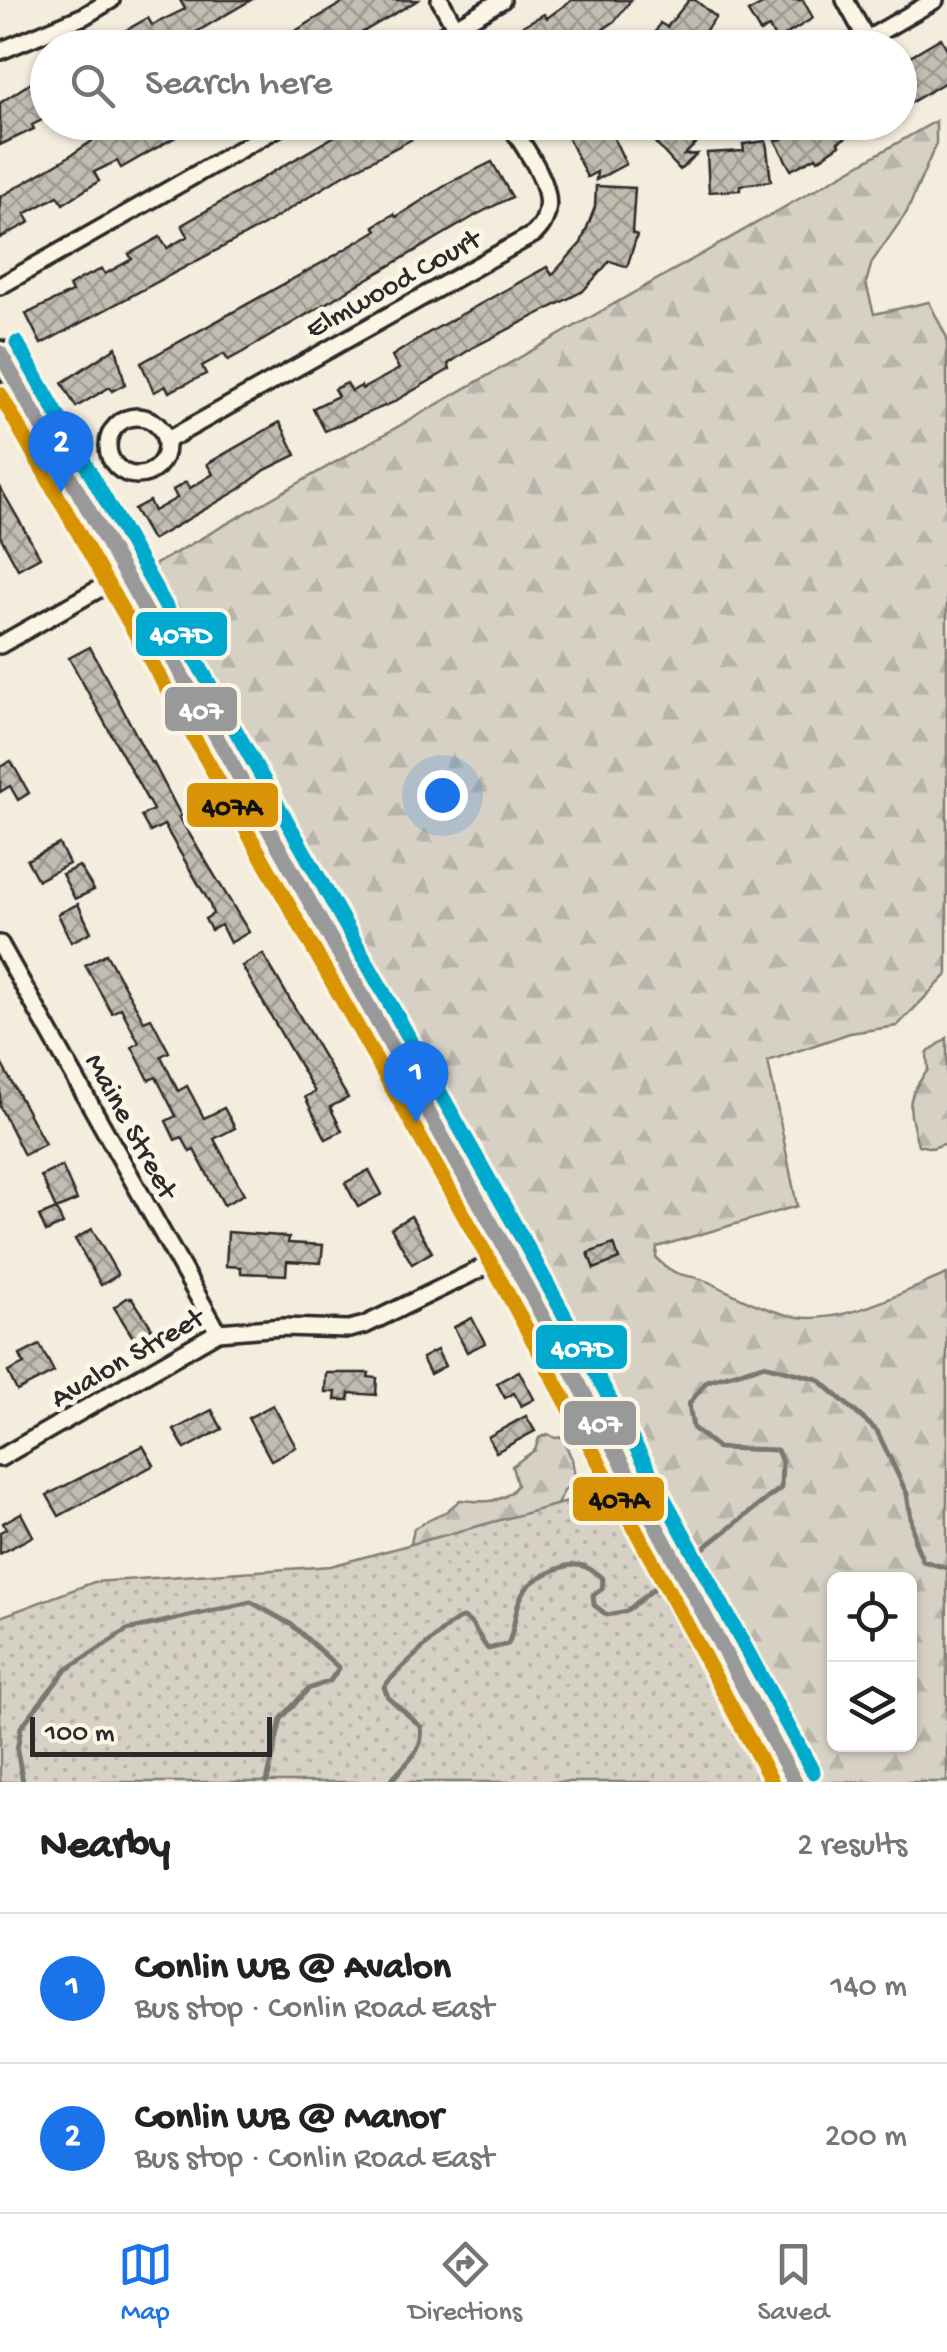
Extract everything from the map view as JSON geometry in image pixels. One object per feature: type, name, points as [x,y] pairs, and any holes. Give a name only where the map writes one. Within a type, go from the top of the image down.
[{"type":"street","points":[[75,0],[84,16]]},
{"type":"street","points":[[50,30],[111,0]]},
{"type":"street","points":[[440,0],[458,30]]},
{"type":"street","points":[[451,30],[502,0]]},
{"type":"street","points":[[845,0],[855,30]]},
{"type":"street","points":[[884,30],[934,0]]},
{"type":"street","points":[[0,51],[30,38]]},
{"type":"street","points":[[0,286],[256,140]]},
{"type":"street","name":"Elmwood Court","points":[[166,440],[534,234],[548,218],[550,206],[546,189],[519,140]]},
{"type":"street","points":[[0,353],[509,1254],[795,1782]]},
{"type":"street","points":[[0,645],[127,574]]},
{"type":"street","name":"Maine Street","points":[[0,944],[218,1332]]},
{"type":"street","name":"Avalon Street","points":[[0,1458],[218,1332],[349,1329],[365,1325],[509,1254]]},
{"type":"green space","points":[[936,121],[936,144],[907,212],[872,262],[866,283],[874,314],[929,302],[947,338],[947,975],[897,1026],[850,1033],[768,1061],[797,1206],[657,1247],[656,1258],[677,1273],[702,1279],[764,1307],[787,1315],[816,1318],[854,1311],[947,1274],[947,1782],[817,1782],[692,1553],[621,1453],[140,594],[156,564],[903,140],[917,140],[917,132]]},
{"type":"green space","points":[[947,1038],[947,1143],[932,1148],[918,1145],[910,1105],[928,1070],[927,1053]]},
{"type":"green space","points":[[548,1434],[562,1437],[575,1478],[550,1518],[407,1565],[414,1528],[460,1500],[491,1501],[506,1496],[517,1485],[512,1466],[535,1450],[539,1438]]},
{"type":"green space","points":[[622,1487],[765,1782],[0,1782],[0,1617],[94,1582],[331,1566]]},
{"type":"building","points":[[180,0],[251,0],[200,30],[126,30],[148,18],[152,25],[185,9]]},
{"type":"building","points":[[347,0],[418,0],[366,30],[297,30]]},
{"type":"building","points":[[572,0],[631,0],[615,21],[602,30],[515,30],[544,14],[547,18]]},
{"type":"building","points":[[689,0],[695,0],[716,17],[706,30],[657,30],[660,23],[667,27]]},
{"type":"building","points":[[770,0],[803,0],[813,18],[794,30],[759,30],[748,12]]},
{"type":"building","points":[[941,38],[947,49],[947,81],[917,99],[917,52]]},
{"type":"building","points":[[30,83],[30,131],[0,145],[0,103]]},
{"type":"building","points":[[170,140],[121,168],[117,161],[94,172],[99,181],[63,204],[58,196],[25,214],[30,222],[0,238],[0,197],[92,141]]},
{"type":"building","points":[[328,140],[410,140],[344,175],[264,225],[41,344],[26,314],[72,292],[69,286],[82,278],[102,269],[105,274],[132,259],[129,254],[160,237],[167,248],[188,236],[182,225]]},
{"type":"building","points":[[569,140],[615,140],[626,164],[596,180],[597,172],[587,177]]},
{"type":"building","points":[[653,140],[700,140],[684,155],[697,154],[680,170]]},
{"type":"building","points":[[775,140],[842,140],[818,160],[816,157],[791,170]]},
{"type":"building","points":[[766,141],[771,181],[740,185],[740,190],[709,192],[707,153],[744,151],[743,144]]},
{"type":"building","points":[[492,162],[512,197],[243,352],[228,360],[224,354],[202,366],[206,374],[169,392],[166,386],[154,392],[141,363],[327,260],[377,230],[374,226],[394,214],[396,217],[451,182]]},
{"type":"building","points":[[596,186],[635,188],[632,233],[637,235],[627,267],[610,261],[583,291],[472,348],[448,364],[450,369],[392,403],[325,431],[313,408],[338,396],[334,389],[347,383],[352,391],[361,386],[362,389],[399,369],[392,356],[428,333],[547,267],[552,275],[581,243],[595,207]]},
{"type":"building","points":[[116,347],[125,384],[112,391],[110,387],[76,407],[62,383]]},
{"type":"building","points":[[280,422],[296,455],[152,540],[134,509],[149,501],[154,511],[177,498],[173,490],[186,482],[190,488],[213,474],[207,464]]},
{"type":"building","points":[[0,487],[40,557],[18,569],[0,536]]},
{"type":"building","points":[[90,647],[179,817],[249,932],[230,943],[221,925],[211,930],[205,919],[213,914],[209,902],[164,825],[150,832],[141,816],[153,810],[69,658]]},
{"type":"building","points":[[11,761],[29,793],[18,800],[10,786],[0,792],[0,767]]},
{"type":"building","points":[[59,844],[69,864],[38,880],[27,860]]},
{"type":"building","points":[[79,866],[94,890],[75,899],[62,874]]},
{"type":"building","points":[[78,904],[91,932],[71,942],[58,914]]},
{"type":"building","points":[[106,954],[144,1021],[151,1018],[169,1052],[161,1056],[178,1091],[187,1086],[204,1118],[224,1108],[235,1128],[214,1139],[244,1194],[224,1205],[194,1150],[190,1152],[182,1137],[175,1140],[166,1121],[176,1116],[156,1077],[149,1080],[132,1047],[139,1043],[121,1008],[112,1013],[85,965]]},
{"type":"building","points":[[263,954],[348,1098],[330,1107],[342,1131],[326,1139],[305,1097],[315,1092],[242,966]]},
{"type":"building","points":[[0,1061],[45,1144],[24,1155],[0,1107]]},
{"type":"building","points":[[62,1166],[77,1200],[56,1209],[41,1176]]},
{"type":"building","points":[[369,1170],[382,1194],[358,1207],[345,1183]]},
{"type":"building","points":[[56,1209],[63,1224],[46,1232],[39,1216]]},
{"type":"building","points":[[411,1216],[432,1252],[412,1264],[391,1228]]},
{"type":"building","points":[[92,1229],[118,1275],[101,1285],[75,1239]]},
{"type":"building","points":[[228,1232],[281,1236],[289,1238],[288,1243],[323,1245],[321,1263],[287,1261],[286,1275],[241,1273],[241,1267],[226,1266]]},
{"type":"building","points":[[614,1244],[619,1259],[594,1269],[588,1253]]},
{"type":"building","points":[[132,1298],[152,1328],[134,1339],[114,1307]]},
{"type":"building","points":[[472,1318],[485,1343],[467,1352],[454,1327]]},
{"type":"building","points":[[40,1345],[54,1372],[17,1391],[8,1372],[24,1364],[20,1355]]},
{"type":"building","points":[[437,1350],[445,1366],[430,1374],[422,1358]]},
{"type":"building","points":[[519,1371],[534,1399],[521,1406],[514,1393],[505,1398],[497,1383]]},
{"type":"building","points":[[326,1373],[369,1373],[368,1377],[377,1378],[376,1395],[349,1393],[349,1400],[335,1400],[336,1392],[325,1392]]},
{"type":"building","points":[[273,1405],[296,1447],[271,1460],[248,1418]]},
{"type":"building","points":[[212,1410],[222,1429],[185,1449],[174,1430]]},
{"type":"building","points":[[526,1416],[535,1431],[496,1452],[488,1437]]},
{"type":"building","points":[[143,1446],[154,1465],[59,1516],[47,1495]]},
{"type":"building","points":[[21,1513],[33,1536],[0,1554],[0,1532],[6,1529],[3,1523]]},
{"type":"waterway","points":[[682,1565],[781,1488],[782,1462],[777,1450],[718,1448],[693,1428],[689,1404],[707,1381],[764,1365],[818,1379],[877,1431],[907,1494],[915,1542],[923,1561],[947,1568]]},
{"type":"waterway","points":[[390,1782],[420,1744],[421,1727],[388,1697],[384,1687],[447,1627],[462,1618],[466,1620],[488,1649],[508,1644],[525,1590],[555,1570],[579,1565],[603,1579],[602,1589],[593,1595],[594,1605],[607,1615],[627,1611],[674,1572]]},
{"type":"waterway","points":[[23,1782],[17,1750],[21,1727],[66,1670],[127,1630],[251,1602],[292,1625],[339,1668],[330,1681],[308,1689],[281,1719],[267,1782]]},
{"type":"transit line","name":"407D","points":[[17,343],[526,1245],[813,1772]]},
{"type":"transit line","name":"407","points":[[0,353],[509,1255],[795,1782]]},
{"type":"transit line","name":"407A","points":[[0,394],[492,1265],[772,1782]]},
{"type":"place","name":"Conlin WB @ Manor","points":[[61,493]]},
{"type":"place","name":"Conlin WB @ Avalon","points":[[416,1123]]}]
